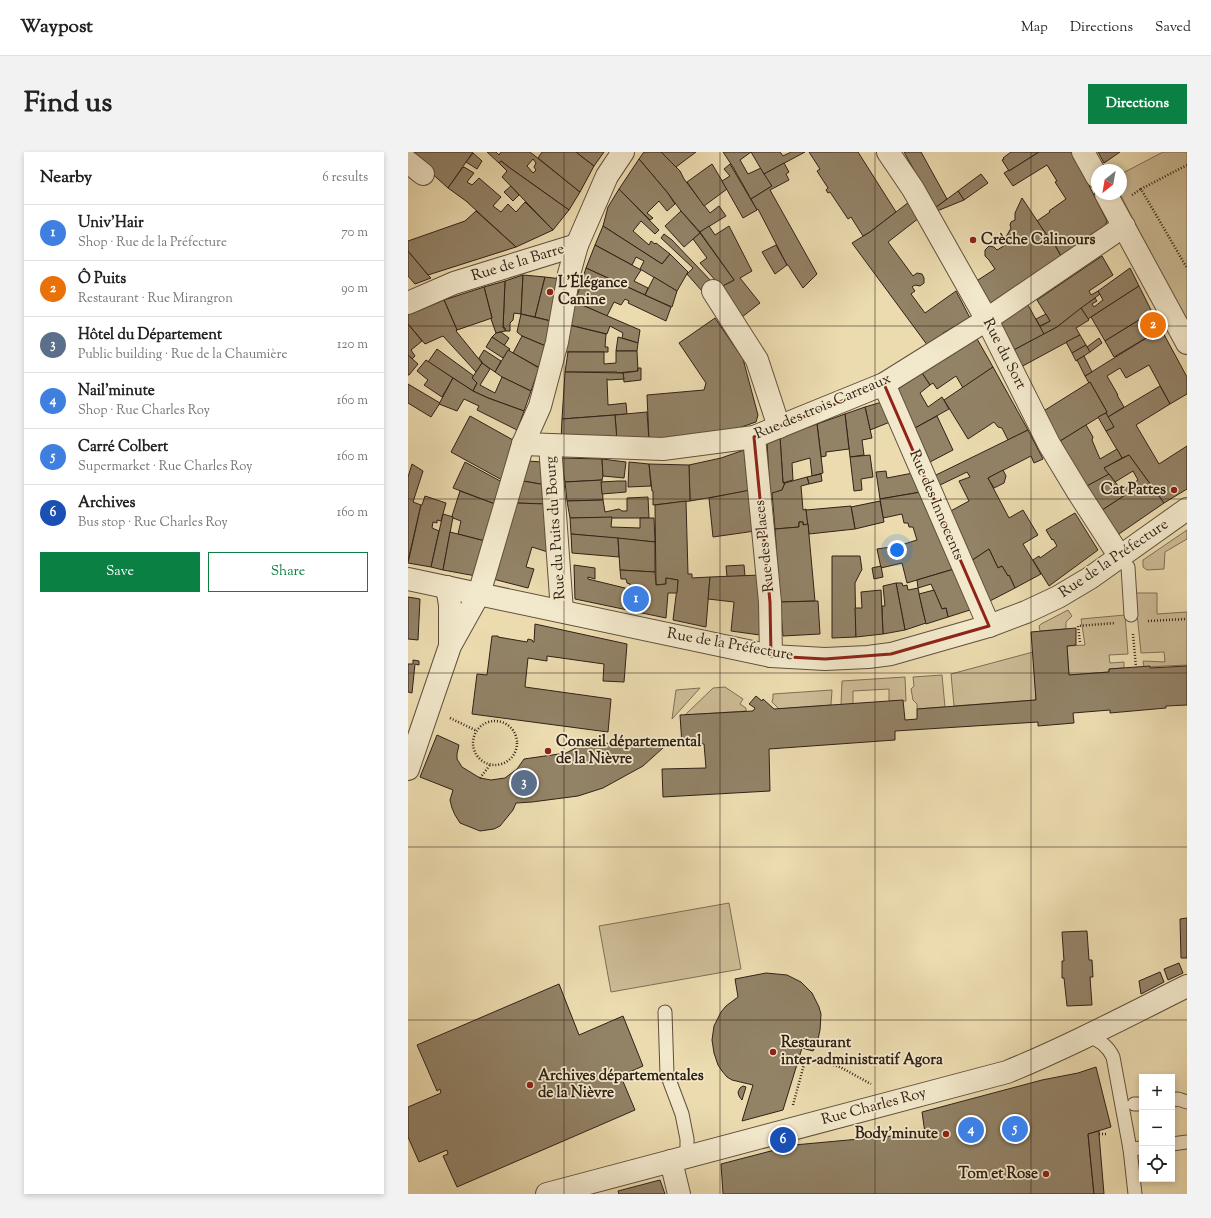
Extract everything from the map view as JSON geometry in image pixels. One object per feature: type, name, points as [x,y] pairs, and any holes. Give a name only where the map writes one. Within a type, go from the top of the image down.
[{"type":"street","name":"Rue de la Barre","points":[[408,302],[454,283],[577,245],[607,176],[623,152]]},
{"type":"street","name":"Rue du Sort","points":[[888,152],[913,189],[987,320],[1049,444],[1078,492],[1124,562]]},
{"type":"street","points":[[1083,152],[1091,166]]},
{"type":"street","points":[[1109,200],[1187,343]]},
{"type":"street","name":"Rue des trois Carreaux","points":[[523,444],[663,449],[754,438],[884,384],[987,320],[1124,226]]},
{"type":"street","points":[[408,769],[450,646],[479,594],[523,444],[540,406],[557,342],[569,274],[577,245]]},
{"type":"street","points":[[712,291],[757,360],[779,427]]},
{"type":"street","name":"Rue des Innocents","points":[[884,384],[989,626]]},
{"type":"street","name":"Rue des Places","points":[[754,438],[770,602],[771,656]]},
{"type":"street","name":"Rue du Puits du Bourg","points":[[550,445],[562,611]]},
{"type":"street","name":"Rue de la Préfecture","points":[[408,579],[771,656],[825,659],[868,657],[892,654],[989,626],[1026,612],[1124,562],[1187,509]]},
{"type":"street","points":[[447,587],[450,605],[450,646]]},
{"type":"street","name":"Rue Charles Roy","points":[[547,1194],[1006,1072],[1089,1036],[1187,986]]},
{"type":"street","points":[[679,1159],[679,1194]]},
{"type":"lane","points":[[1124,562],[1132,615]]},
{"type":"lane","points":[[665,1012],[668,1074],[682,1114],[686,1139],[679,1159]]},
{"type":"lane","points":[[1089,1036],[1105,1044],[1113,1057],[1136,1149],[1135,1194]]},
{"type":"lane","points":[[1175,1100],[1187,1102]]},
{"type":"lane","points":[[1175,1144],[1187,1142]]},
{"type":"path","points":[[1129,197],[1141,189],[1187,165]]},
{"type":"path","points":[[1141,189],[1187,268]]},
{"type":"path","points":[[1132,615],[1136,667]]},
{"type":"path","points":[[429,708],[477,731]]},
{"type":"path","points":[[488,722],[503,722],[514,732],[517,739],[515,753],[504,763],[490,765],[484,762],[478,757],[473,744],[477,731],[488,722]]},
{"type":"path","points":[[480,778],[490,765]]},
{"type":"path","points":[[786,1130],[806,1057],[840,1067],[876,1087]]},
{"type":"highlighted area","points":[[884,384],[989,626],[891,654],[825,659],[771,656],[770,602],[754,437]]},
{"type":"shaded area","points":[[1163,152],[1187,152],[1187,324],[1123,200],[1127,200],[1127,171]]},
{"type":"shaded area","points":[[1187,530],[1187,539],[1165,552],[1164,569],[1147,570],[1143,567],[1143,560]]},
{"type":"shaded area","points":[[1135,593],[1157,593],[1157,614],[1187,612],[1187,665],[1144,667],[1143,661],[1165,662],[1164,652],[1141,653]]},
{"type":"shaded area","points":[[1068,610],[1072,616],[1066,622],[1066,629],[1040,631],[1039,626],[1041,624]]},
{"type":"shaded area","points":[[1125,615],[1128,654],[1109,655],[1110,663],[1124,662],[1124,668],[1109,669],[1109,672],[1069,675],[1067,646],[1085,645],[1081,619]]},
{"type":"shaded area","points":[[1033,652],[1036,700],[954,706],[951,674]]},
{"type":"shaded area","points":[[942,675],[945,707],[917,709],[917,704],[913,700],[911,689],[914,686],[913,677]]},
{"type":"shaded area","points":[[905,677],[906,701],[889,701],[889,689],[853,691],[853,704],[841,705],[842,681]]},
{"type":"shaded area","points":[[725,687],[743,699],[740,704],[746,708],[746,711],[685,715],[713,688]]},
{"type":"shaded area","points":[[700,688],[672,719],[676,690]]},
{"type":"shaded area","points":[[832,690],[831,705],[779,709],[772,702],[773,694]]},
{"type":"shaded area","points":[[729,903],[741,969],[611,992],[599,926]]},
{"type":"building","points":[[408,152],[473,152],[448,188]]},
{"type":"building","points":[[487,152],[496,152],[499,155],[501,152],[530,152],[580,192],[569,210],[501,161],[499,163]],"holes":[[[533,159],[536,163],[534,167],[536,170],[533,173],[527,166]]]},
{"type":"building","points":[[542,152],[576,152],[594,166],[580,192],[538,158]]},
{"type":"building","points":[[576,152],[604,152],[594,166]]},
{"type":"building","points":[[644,152],[661,152],[680,171],[684,179],[710,213],[719,206],[726,216],[700,232],[639,159]]},
{"type":"building","points":[[661,152],[696,152],[676,167]]},
{"type":"building","points":[[723,152],[751,152],[740,160],[748,174],[761,168],[772,186],[751,199]]},
{"type":"building","points":[[751,152],[780,152],[783,156],[791,152],[805,152],[764,174]]},
{"type":"building","points":[[809,152],[858,152],[896,212],[863,236],[851,217],[848,219],[830,192],[828,193],[826,190],[828,188],[817,171],[820,169]]},
{"type":"building","points":[[904,152],[921,152],[947,199],[935,208]]},
{"type":"building","points":[[1011,152],[1039,152],[1009,171],[1002,160]]},
{"type":"building","points":[[1039,152],[1072,152],[1091,189],[1091,200],[1096,200],[1107,221],[1104,228],[1061,256],[1050,236],[1048,237],[1037,221],[1066,199],[1055,182],[1057,181],[1047,165],[1013,186],[1004,173]]},
{"type":"building","points":[[1098,152],[1120,152],[1104,163]]},
{"type":"building","points":[[473,153],[482,161],[477,169],[466,162]]},
{"type":"building","points":[[639,159],[667,192],[675,204],[667,211],[659,201],[647,213],[653,218],[650,220],[619,189]]},
{"type":"building","points":[[501,161],[569,210],[553,230],[502,177],[507,171],[499,163]]},
{"type":"building","points":[[784,163],[789,172],[786,174],[789,180],[770,190],[817,274],[803,288],[787,265],[758,209],[757,210],[751,199],[772,186],[764,174]]},
{"type":"building","points":[[712,164],[727,189],[704,206],[687,182]]},
{"type":"building","points":[[730,164],[757,210],[743,218],[722,181],[730,176],[724,169]]},
{"type":"building","points":[[463,167],[474,173],[467,182],[472,185],[479,178],[501,197],[493,206],[501,212],[508,204],[516,212],[525,202],[553,230],[516,247],[466,201],[448,188]]},
{"type":"building","points":[[981,174],[988,183],[964,200],[958,191]]},
{"type":"building","points":[[511,186],[519,195],[513,201],[504,192]]},
{"type":"building","points":[[619,189],[659,230],[655,234],[641,221],[633,231],[649,245],[651,241],[655,244],[656,243],[670,254],[662,264],[603,226],[608,207]]},
{"type":"building","points":[[958,191],[964,200],[937,211],[935,208]]},
{"type":"building","points":[[1022,198],[1048,237],[1050,236],[1064,262],[991,308],[975,282],[995,269],[985,256],[985,250],[989,246],[994,247],[997,250],[1007,244],[1006,237],[1011,228],[1011,222],[1015,220],[1015,213]]},
{"type":"building","points":[[909,202],[919,218],[888,242],[913,276],[917,273],[922,274],[924,278],[924,283],[920,286],[915,285],[912,287],[915,291],[911,294],[925,313],[956,291],[970,318],[943,333],[944,335],[928,346],[852,243],[870,232]]},
{"type":"building","points":[[476,211],[516,247],[428,275],[408,251],[408,241],[465,221]]},
{"type":"building","points":[[681,211],[700,233],[684,247],[665,226]]},
{"type":"building","points":[[603,226],[662,264],[670,254],[688,272],[677,291],[640,269],[644,261],[636,257],[632,265],[595,245]]},
{"type":"building","points":[[709,226],[715,235],[729,226],[752,271],[740,278],[760,303],[742,317],[719,288],[734,280],[700,232]]},
{"type":"building","points":[[700,233],[734,280],[719,288],[716,281],[700,263],[707,258],[693,239]]},
{"type":"building","points":[[664,234],[672,240],[713,283],[702,291],[687,274],[693,268],[661,238]]},
{"type":"building","points":[[595,245],[641,270],[634,281],[648,288],[645,295],[586,268]]},
{"type":"building","points":[[776,245],[787,265],[775,274],[762,252]]},
{"type":"building","points":[[408,251],[431,278],[415,284],[408,276]]},
{"type":"building","points":[[1102,256],[1113,275],[1089,291],[1091,295],[1098,291],[1100,294],[1057,327],[1044,334],[1039,327],[1050,321],[1037,300]]},
{"type":"building","points":[[586,268],[671,307],[666,321],[628,303],[629,301],[625,299],[621,305],[614,302],[607,316],[575,302]]},
{"type":"building","points":[[1130,268],[1139,286],[1088,319],[1081,308],[1095,298],[1097,301],[1092,304],[1094,307],[1103,300],[1098,291]]},
{"type":"building","points":[[523,275],[521,314],[514,313],[513,320],[510,323],[510,331],[505,331],[505,328],[503,328],[505,281]]},
{"type":"building","points":[[523,275],[545,277],[535,317],[521,314]]},
{"type":"building","points":[[545,277],[562,279],[555,322],[535,317]]},
{"type":"building","points":[[654,277],[677,291],[672,307],[645,295]]},
{"type":"building","points":[[505,281],[503,328],[505,328],[505,331],[496,333],[491,319],[484,287]]},
{"type":"building","points":[[1139,286],[1152,312],[1105,341],[1091,317]]},
{"type":"building","points":[[484,287],[492,318],[457,330],[444,300]]},
{"type":"building","points":[[444,300],[457,330],[456,331],[482,363],[476,372],[443,336],[425,344],[408,324],[408,315]]},
{"type":"building","points":[[575,302],[640,330],[638,343],[622,338],[623,333],[610,326],[607,334],[569,325]]},
{"type":"building","points":[[1028,305],[1044,334],[1010,352],[996,325]]},
{"type":"building","points":[[1081,308],[1089,320],[1076,328],[1080,335],[1019,368],[1010,352],[1057,327]]},
{"type":"building","points":[[1152,312],[1161,329],[1114,357],[1105,341]]},
{"type":"building","points":[[521,314],[555,322],[548,347],[522,336],[517,332]]},
{"type":"building","points":[[1046,314],[1050,321],[1040,326],[1036,319]]},
{"type":"building","points":[[715,318],[743,359],[758,415],[756,422],[718,435],[649,441],[647,395],[704,390],[706,383],[679,343]]},
{"type":"building","points":[[408,324],[422,341],[411,350],[415,356],[412,359],[408,355]]},
{"type":"building","points":[[569,325],[606,334],[605,347],[608,347],[608,352],[566,352]]},
{"type":"building","points":[[1161,329],[1187,377],[1187,394],[1170,404],[1149,365],[1126,378],[1120,368],[1107,376],[1124,407],[1108,417],[1107,412],[1085,376]]},
{"type":"building","points":[[501,332],[509,338],[504,346],[492,337],[496,333]]},
{"type":"building","points":[[1080,335],[1086,345],[1072,353],[1066,342]]},
{"type":"building","points":[[522,336],[548,347],[540,368],[513,353]]},
{"type":"building","points":[[492,337],[510,349],[503,358],[486,347]]},
{"type":"building","points":[[618,337],[638,343],[637,351],[616,351]]},
{"type":"building","points":[[976,337],[993,367],[963,388],[956,376],[937,389],[933,383],[930,385],[922,373]]},
{"type":"building","points":[[1099,338],[1102,343],[1090,352],[1087,347]]},
{"type":"building","points":[[1086,345],[1090,352],[1076,361],[1072,353]]},
{"type":"building","points":[[437,349],[474,376],[472,378],[477,383],[473,391],[428,362]]},
{"type":"building","points":[[484,350],[501,361],[495,372],[482,363],[479,358]]},
{"type":"building","points":[[508,350],[539,368],[531,391],[495,372]]},
{"type":"building","points":[[616,351],[637,351],[638,371],[617,373],[565,372],[568,352],[604,352],[604,364],[616,363]]},
{"type":"building","points":[[408,355],[418,364],[409,375],[408,375]]},
{"type":"building","points":[[1084,356],[1092,372],[1085,376],[1077,360]]},
{"type":"building","points":[[426,360],[453,378],[442,397],[424,385],[428,380],[417,371]]},
{"type":"building","points":[[482,363],[490,369],[480,385],[495,393],[502,377],[531,391],[524,411],[473,391],[477,383],[472,378]]},
{"type":"building","points":[[993,367],[1028,430],[1008,440],[1002,428],[998,427],[994,422],[968,439],[944,400]]},
{"type":"building","points":[[638,368],[641,368],[641,380],[624,382],[623,373],[638,371]]},
{"type":"building","points":[[565,372],[623,373],[624,379],[607,379],[608,405],[626,403],[627,414],[562,419]]},
{"type":"building","points":[[922,373],[930,385],[920,393],[928,407],[942,397],[949,409],[915,428],[898,389]]},
{"type":"building","points":[[453,378],[473,391],[488,398],[524,411],[517,430],[477,410],[479,406],[464,399],[457,411],[439,404]]},
{"type":"building","points":[[1090,382],[1107,412],[1057,443],[1042,412]]},
{"type":"building","points":[[408,384],[440,403],[431,417],[408,403]]},
{"type":"building","points":[[1160,386],[1170,404],[1136,425],[1159,464],[1187,446],[1187,489],[1164,503],[1129,455],[1122,458],[1106,431],[1114,427],[1108,417]]},
{"type":"building","points":[[882,402],[890,422],[870,430],[865,407]]},
{"type":"building","points":[[865,407],[872,438],[862,440],[864,455],[850,457],[845,414]]},
{"type":"building","points":[[647,412],[649,441],[617,441],[615,415]]},
{"type":"building","points":[[1106,413],[1114,427],[1106,431],[1098,417]]},
{"type":"building","points":[[845,414],[849,449],[826,452],[826,456],[821,457],[817,424]]},
{"type":"building","points":[[615,415],[617,441],[561,440],[562,419]]},
{"type":"building","points":[[470,416],[513,440],[502,480],[451,452]]},
{"type":"building","points":[[937,416],[953,450],[930,462],[915,428]]},
{"type":"building","points":[[817,424],[823,473],[812,476],[810,458],[792,463],[793,480],[783,483],[780,437]]},
{"type":"building","points":[[1086,425],[1093,437],[1092,440],[1100,459],[1117,449],[1122,458],[1104,468],[1109,474],[1084,488],[1057,443]]},
{"type":"building","points":[[1028,430],[1043,459],[1034,463],[1031,456],[988,478],[1009,518],[1023,510],[1038,535],[1023,544],[1041,574],[1015,588],[1009,575],[1008,576],[1002,566],[998,568],[989,549],[971,561],[947,513],[969,501],[959,481],[970,477],[967,472],[938,486],[934,476]]},
{"type":"building","points":[[780,437],[783,483],[785,483],[782,490],[770,495],[767,442]]},
{"type":"building","points":[[744,450],[748,491],[690,501],[689,465],[721,458]]},
{"type":"building","points":[[870,455],[873,477],[861,479],[862,490],[854,491],[850,457]]},
{"type":"building","points":[[1129,455],[1164,503],[1116,536],[1099,512],[1125,495],[1122,491],[1138,480],[1133,471],[1115,482],[1104,468]]},
{"type":"building","points":[[561,458],[602,459],[602,480],[565,482]]},
{"type":"building","points":[[602,459],[626,462],[624,478],[603,476]]},
{"type":"building","points":[[528,461],[542,462],[546,485],[523,481]]},
{"type":"building","points":[[465,462],[502,482],[495,504],[453,488]]},
{"type":"building","points":[[629,462],[649,464],[651,486],[628,487]]},
{"type":"building","points":[[412,464],[423,471],[413,502],[421,505],[408,561],[408,477]]},
{"type":"building","points":[[649,464],[689,465],[690,501],[653,505],[653,491]]},
{"type":"building","points":[[1003,470],[1006,476],[1004,483],[994,488],[988,478]]},
{"type":"building","points":[[886,471],[887,478],[913,473],[921,492],[880,499],[876,472]]},
{"type":"building","points":[[821,474],[822,481],[809,484],[807,477]]},
{"type":"building","points":[[1109,474],[1125,495],[1099,512],[1085,487]]},
{"type":"building","points":[[807,477],[809,484],[801,486],[803,510],[806,509],[808,524],[803,525],[803,522],[799,522],[799,527],[775,529],[772,493],[782,490],[785,483]]},
{"type":"building","points":[[602,480],[603,500],[567,501],[565,482]]},
{"type":"building","points":[[523,481],[546,485],[546,504],[516,503]]},
{"type":"building","points":[[626,481],[626,492],[602,494],[601,482]]},
{"type":"building","points":[[750,490],[755,531],[713,537],[709,498]]},
{"type":"building","points":[[460,491],[495,504],[485,541],[458,534],[461,521],[453,518],[452,516]]},
{"type":"building","points":[[921,492],[954,569],[907,583],[902,563],[881,568],[877,549],[898,546],[917,540],[913,527],[909,527],[908,523],[904,523],[902,514],[883,518],[880,499]]},
{"type":"building","points":[[425,496],[446,503],[441,521],[437,520],[437,523],[433,522],[432,528],[439,531],[431,567],[408,563],[421,505]]},
{"type":"building","points":[[648,497],[649,518],[570,518],[567,501],[603,500],[605,512],[619,509],[622,511],[627,511],[627,498]]},
{"type":"building","points":[[686,501],[688,574],[692,574],[692,578],[710,577],[706,627],[673,620],[678,580],[666,578],[666,584],[656,585],[655,505]]},
{"type":"building","points":[[880,501],[884,522],[855,529],[851,507]]},
{"type":"building","points":[[516,503],[546,504],[554,554],[532,547],[526,567],[534,569],[528,588],[493,579]]},
{"type":"building","points":[[851,506],[855,529],[809,534],[806,510]]},
{"type":"building","points":[[1075,513],[1098,550],[1049,586],[1033,560],[1039,556],[1040,558],[1057,546],[1046,530]]},
{"type":"building","points":[[443,514],[453,517],[443,570],[431,567]]},
{"type":"building","points":[[612,517],[611,527],[640,528],[640,518],[654,518],[655,542],[571,534],[570,518]]},
{"type":"building","points":[[799,522],[803,522],[803,525],[808,524],[815,601],[780,602],[775,529],[799,527]]},
{"type":"building","points":[[450,532],[485,541],[476,576],[443,570]]},
{"type":"building","points":[[571,534],[618,538],[619,557],[572,553]]},
{"type":"building","points":[[618,538],[655,542],[655,572],[620,570]]},
{"type":"building","points":[[989,549],[998,568],[1002,566],[1008,576],[1009,575],[1015,588],[988,602],[971,561]]},
{"type":"building","points":[[832,556],[860,556],[862,570],[855,583],[856,637],[832,638]]},
{"type":"building","points":[[574,565],[595,568],[595,579],[588,577],[588,579],[629,589],[630,584],[627,583],[626,579],[621,579],[620,570],[655,572],[656,585],[666,584],[666,578],[678,580],[677,593],[668,593],[666,618],[575,599]]},
{"type":"building","points":[[744,565],[745,576],[727,577],[726,566]]},
{"type":"building","points":[[881,566],[883,577],[874,579],[872,568]]},
{"type":"building","points":[[954,569],[970,610],[948,617],[946,608],[942,609],[931,584],[918,588],[917,580]]},
{"type":"building","points":[[761,575],[760,635],[731,631],[734,602],[708,599],[710,577]]},
{"type":"building","points":[[896,583],[902,583],[903,586],[907,585],[908,590],[918,588],[926,623],[905,630]]},
{"type":"building","points":[[896,583],[905,630],[883,634],[882,606],[885,606],[883,586]]},
{"type":"building","points":[[881,590],[883,634],[856,637],[855,608],[862,608],[861,592]]},
{"type":"building","points":[[934,590],[942,609],[946,608],[948,617],[926,624],[919,594]]},
{"type":"building","points":[[408,597],[420,599],[418,640],[408,639]]},
{"type":"building","points":[[818,601],[820,634],[783,636],[780,602]]},
{"type":"building","points":[[535,624],[627,644],[624,682],[603,681],[604,664],[547,656],[547,661],[528,658],[525,687],[611,699],[608,732],[472,714],[477,674],[487,675],[492,636],[527,642],[528,639],[534,642]]},
{"type":"building","points":[[1076,628],[1076,645],[1067,646],[1069,675],[1109,672],[1109,669],[1150,666],[1150,668],[1187,666],[1187,705],[1110,713],[1110,710],[1073,713],[1074,723],[1038,726],[1038,722],[895,731],[895,740],[769,749],[770,791],[663,797],[662,769],[706,768],[704,744],[682,745],[680,715],[753,711],[755,708],[749,704],[756,696],[762,701],[763,699],[774,709],[903,700],[905,720],[917,719],[917,709],[1036,700],[1031,632]]},
{"type":"building","points":[[413,660],[419,661],[419,665],[415,664],[412,693],[408,692],[408,664],[413,664]]},
{"type":"building","points":[[437,735],[459,745],[457,759],[462,767],[480,778],[491,780],[505,778],[517,769],[524,759],[566,753],[588,742],[664,747],[643,766],[603,788],[578,796],[516,803],[513,810],[500,826],[494,829],[480,831],[460,823],[455,815],[450,800],[453,790],[420,777]]},
{"type":"building","points":[[1187,918],[1187,958],[1181,958],[1180,919]]},
{"type":"building","points":[[1087,931],[1089,960],[1092,960],[1093,977],[1090,977],[1092,1005],[1067,1006],[1064,978],[1062,978],[1062,961],[1064,961],[1062,932]]},
{"type":"building","points":[[1179,963],[1183,973],[1168,980],[1164,969]]},
{"type":"building","points":[[1160,972],[1164,982],[1141,994],[1139,981]]},
{"type":"building","points":[[766,973],[787,975],[801,982],[812,993],[821,1014],[820,1030],[817,1044],[813,1051],[802,1048],[783,1110],[742,1121],[753,1085],[732,1080],[727,1077],[718,1065],[712,1040],[714,1026],[721,1012],[738,997],[735,979]]},
{"type":"building","name":"Archives départementales de la Nièvre","points":[[559,984],[579,1035],[623,1016],[643,1066],[616,1078],[617,1082],[622,1079],[635,1110],[457,1187],[443,1156],[448,1154],[447,1150],[419,1162],[408,1137],[408,1107],[441,1093],[440,1089],[437,1091],[417,1045]]},
{"type":"building","points":[[1096,1067],[1111,1127],[1088,1134],[1094,1194],[723,1194],[721,1164],[794,1145],[925,1133],[922,1112],[1042,1080],[1078,1073]]},
{"type":"building","points":[[743,1086],[746,1087],[742,1100],[738,1092]]},
{"type":"building","points":[[1099,1131],[1104,1194],[1094,1194],[1088,1134]]},
{"type":"building","points":[[660,1180],[665,1194],[619,1194],[618,1191]]},
{"type":"place","name":"Crèche Calinours","points":[[973,240]]},
{"type":"place","name":"L'Élégance Canine","points":[[550,292]]},
{"type":"place","name":"Ô Puits","points":[[1153,325]]},
{"type":"place","name":"Cat Pattes","points":[[1174,490]]},
{"type":"place","name":"Univ'Hair","points":[[636,599]]},
{"type":"place","name":"Conseil départemental de la Nièvre","points":[[548,751]]},
{"type":"place","name":"Hôtel du Département","points":[[524,783]]},
{"type":"place","name":"Restaurant inter-administratif Agora","points":[[773,1052]]},
{"type":"place","name":"Archives départementales de la Nièvre","points":[[530,1085]]},
{"type":"place","name":"Carré Colbert","points":[[1015,1129]]},
{"type":"place","name":"Nail'minute","points":[[971,1130]]},
{"type":"place","name":"Body'minute","points":[[946,1134]]},
{"type":"place","name":"Archives","points":[[783,1140]]},
{"type":"place","name":"Tom et Rose","points":[[1046,1174]]}]
